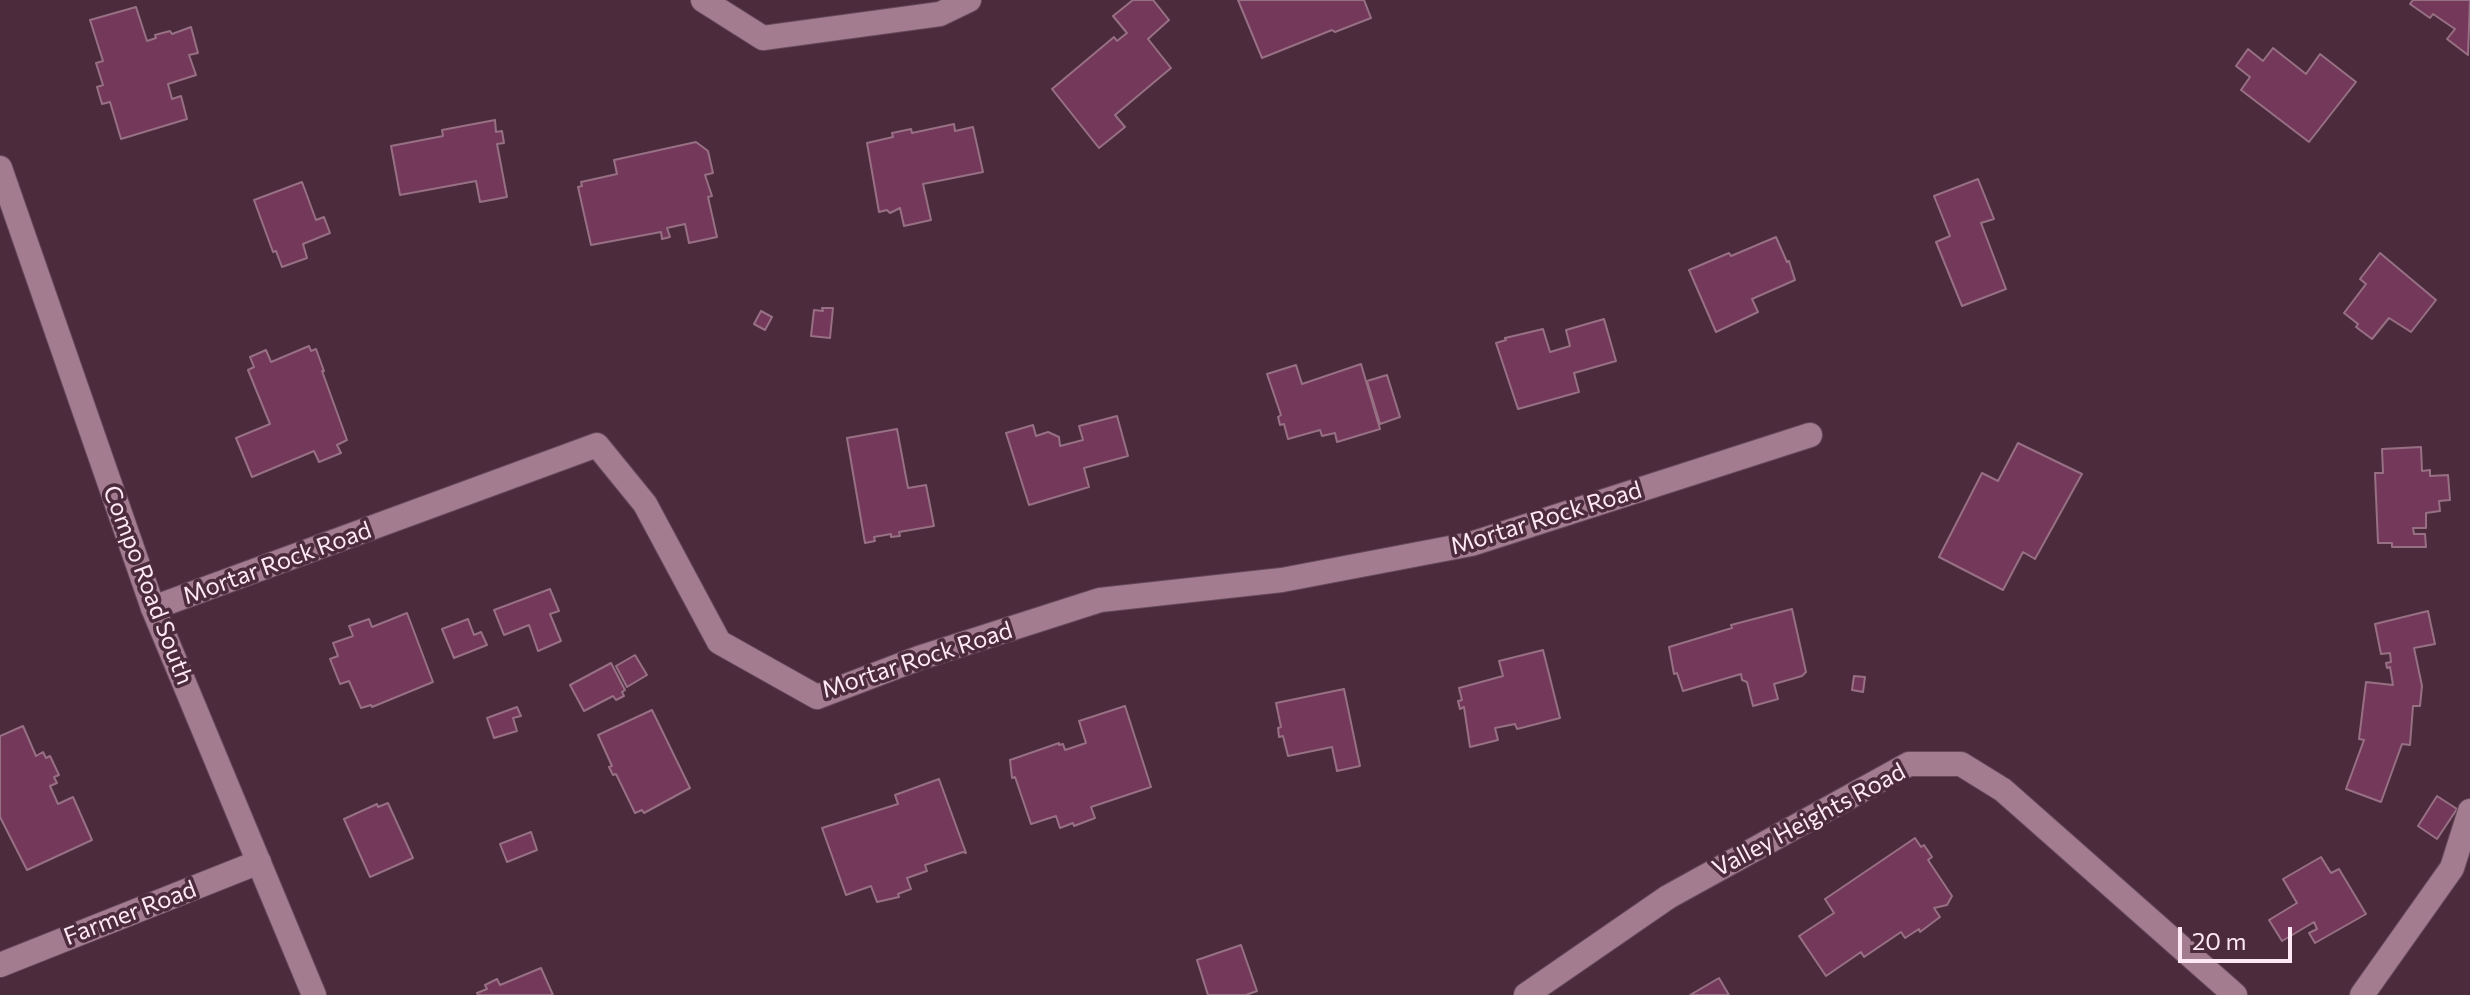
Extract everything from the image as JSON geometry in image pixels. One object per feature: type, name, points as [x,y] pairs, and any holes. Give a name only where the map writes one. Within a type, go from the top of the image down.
[{"type":"street","points":[[703,0],[763,38],[940,14],[969,0]]},
{"type":"street","name":"Compo Road South","points":[[0,168],[153,608],[314,995]]},
{"type":"street","name":"Mortar Rock Road","points":[[153,608],[597,445],[645,504],[719,642],[817,697],[919,658],[1100,600],[1282,580],[1471,544],[1810,435]]},
{"type":"street","name":"Valley Heights Road","points":[[1526,995],[1668,897],[1909,764],[1961,764],[2003,790],[2235,995]]},
{"type":"street","points":[[2362,995],[2452,868],[2470,811]]},
{"type":"street","name":"Farmer Road","points":[[0,965],[259,862]]},
{"type":"building","points":[[1133,0],[1153,0],[1169,20],[1148,39],[1171,68],[1115,115],[1125,127],[1099,148],[1052,89],[1114,37],[1117,41],[1127,33],[1113,16]]},
{"type":"building","points":[[1238,0],[1364,0],[1371,18],[1262,58]]},
{"type":"building","points":[[2413,0],[2470,0],[2468,55],[2447,39],[2455,29],[2433,14],[2430,18],[2410,4]]},
{"type":"building","points":[[136,7],[147,41],[156,38],[155,35],[170,31],[172,34],[191,27],[198,53],[189,55],[196,75],[168,84],[172,99],[181,96],[187,119],[121,139],[110,102],[102,104],[97,87],[103,85],[96,63],[103,61],[90,20]]},
{"type":"building","points":[[2273,48],[2306,74],[2320,54],[2356,82],[2309,142],[2241,90],[2250,77],[2236,66],[2248,49],[2263,61]]},
{"type":"building","points":[[495,120],[496,132],[502,131],[504,143],[497,144],[507,197],[480,202],[476,181],[400,195],[391,146],[443,136],[442,130]]},
{"type":"building","points":[[954,124],[955,131],[973,127],[983,172],[923,184],[931,220],[904,226],[900,208],[890,213],[887,210],[879,212],[867,143],[893,137],[892,133],[911,129],[912,133]]},
{"type":"building","points":[[696,142],[708,151],[713,173],[705,175],[712,196],[708,197],[717,237],[689,243],[685,224],[667,228],[670,237],[662,239],[661,232],[591,245],[578,187],[582,186],[581,182],[617,174],[614,160]]},
{"type":"building","points":[[1978,179],[1994,219],[1981,223],[2006,289],[1962,306],[1936,242],[1950,236],[1934,196]]},
{"type":"building","points":[[302,182],[316,220],[324,217],[330,233],[303,244],[307,258],[282,267],[276,251],[273,252],[254,200]]},
{"type":"building","points":[[1776,237],[1795,280],[1752,299],[1758,312],[1716,332],[1689,270]]},
{"type":"building","points":[[2380,253],[2436,300],[2411,332],[2389,318],[2372,339],[2344,313],[2366,284],[2360,279]]},
{"type":"building","points":[[822,308],[833,308],[830,338],[811,336],[814,310],[823,311]]},
{"type":"building","points":[[761,311],[772,317],[765,330],[754,324]]},
{"type":"building","points":[[1604,319],[1616,361],[1574,373],[1579,392],[1518,409],[1496,343],[1543,329],[1550,352],[1570,346],[1566,330]]},
{"type":"building","points":[[309,346],[311,351],[316,349],[347,440],[337,445],[341,453],[319,462],[314,451],[252,477],[236,438],[270,424],[248,370],[254,367],[250,357],[266,350],[271,362]]},
{"type":"building","points":[[1361,364],[1380,429],[1337,442],[1335,433],[1322,436],[1320,430],[1288,439],[1284,424],[1280,425],[1278,417],[1281,415],[1267,374],[1296,365],[1302,384]]},
{"type":"building","points":[[1387,375],[1400,417],[1380,424],[1367,381]]},
{"type":"building","points":[[1117,416],[1128,456],[1084,468],[1089,487],[1029,505],[1006,433],[1033,425],[1036,436],[1048,432],[1059,437],[1060,446],[1083,440],[1079,426]]},
{"type":"building","points":[[897,429],[908,488],[926,485],[934,526],[899,532],[900,536],[874,537],[875,541],[865,543],[847,438]]},
{"type":"building","points":[[2018,443],[2082,474],[2035,559],[2023,552],[2003,590],[1939,557],[1982,473],[1998,481]]},
{"type":"building","points":[[2421,447],[2422,471],[2430,470],[2430,476],[2448,475],[2450,500],[2439,501],[2440,511],[2426,513],[2426,528],[2413,528],[2414,534],[2425,534],[2426,547],[2392,547],[2392,543],[2378,543],[2375,473],[2383,473],[2382,449]]},
{"type":"building","points":[[550,589],[559,611],[550,614],[561,641],[538,651],[529,625],[504,635],[494,610]]},
{"type":"building","points":[[1792,609],[1806,672],[1774,684],[1778,699],[1753,706],[1747,682],[1742,680],[1741,674],[1683,691],[1677,673],[1674,674],[1669,647],[1732,628],[1731,625]]},
{"type":"building","points":[[2428,611],[2435,644],[2414,648],[2422,686],[2420,706],[2413,706],[2410,745],[2402,744],[2381,802],[2346,789],[2364,740],[2359,739],[2366,682],[2393,685],[2390,667],[2387,668],[2386,663],[2391,662],[2390,653],[2381,654],[2375,624]]},
{"type":"building","points":[[407,613],[433,682],[372,707],[361,708],[349,681],[340,684],[330,659],[338,656],[333,643],[353,636],[349,626],[369,619],[372,627]]},
{"type":"building","points":[[468,619],[474,635],[481,632],[487,645],[454,658],[442,629]]},
{"type":"building","points":[[1543,650],[1560,718],[1517,729],[1515,724],[1495,728],[1498,740],[1470,747],[1464,707],[1460,709],[1458,701],[1462,700],[1459,688],[1503,676],[1499,661]]},
{"type":"building","points":[[635,655],[647,675],[627,687],[616,666]]},
{"type":"building","points":[[611,663],[625,690],[622,692],[624,696],[616,700],[613,696],[584,711],[570,685]]},
{"type":"building","points":[[1854,676],[1865,677],[1863,692],[1852,690]]},
{"type":"building","points":[[1344,689],[1360,766],[1337,771],[1332,747],[1288,756],[1283,736],[1279,737],[1278,728],[1281,727],[1276,703]]},
{"type":"building","points":[[1125,706],[1151,787],[1091,807],[1095,818],[1074,826],[1073,823],[1060,828],[1056,816],[1031,824],[1015,777],[1012,778],[1010,760],[1059,743],[1065,750],[1086,743],[1079,721]]},
{"type":"building","points":[[517,707],[521,716],[513,718],[517,731],[494,738],[487,718]]},
{"type":"building","points":[[652,710],[690,788],[644,813],[642,810],[635,813],[616,774],[613,775],[609,767],[612,766],[598,735]]},
{"type":"building","points":[[23,726],[36,756],[43,752],[46,758],[50,756],[59,775],[54,777],[57,783],[50,786],[58,804],[73,797],[92,840],[27,870],[0,817],[0,736]]},
{"type":"building","points":[[939,779],[966,853],[925,865],[927,871],[907,878],[911,889],[898,894],[899,897],[877,902],[871,886],[846,895],[822,828],[898,804],[895,795]]},
{"type":"building","points":[[2437,796],[2457,809],[2437,839],[2418,826]]},
{"type":"building","points":[[388,803],[413,858],[370,877],[344,819],[377,804],[378,807]]},
{"type":"building","points":[[531,832],[537,850],[507,862],[500,844]]},
{"type":"building","points":[[1915,838],[1932,857],[1928,860],[1952,896],[1947,905],[1934,908],[1940,917],[1920,932],[1919,929],[1905,938],[1901,932],[1864,957],[1861,952],[1826,976],[1799,936],[1834,913],[1825,899]]},
{"type":"building","points":[[2321,857],[2331,873],[2339,869],[2366,914],[2315,943],[2309,933],[2317,929],[2314,922],[2282,941],[2269,920],[2297,903],[2283,879]]},
{"type":"building","points":[[1241,945],[1257,991],[1246,995],[1208,995],[1197,960]]},
{"type":"building","points":[[541,968],[553,995],[477,993],[487,989],[485,985],[497,979],[500,985]]},
{"type":"building","points":[[1719,978],[1729,995],[1690,995]]}]
